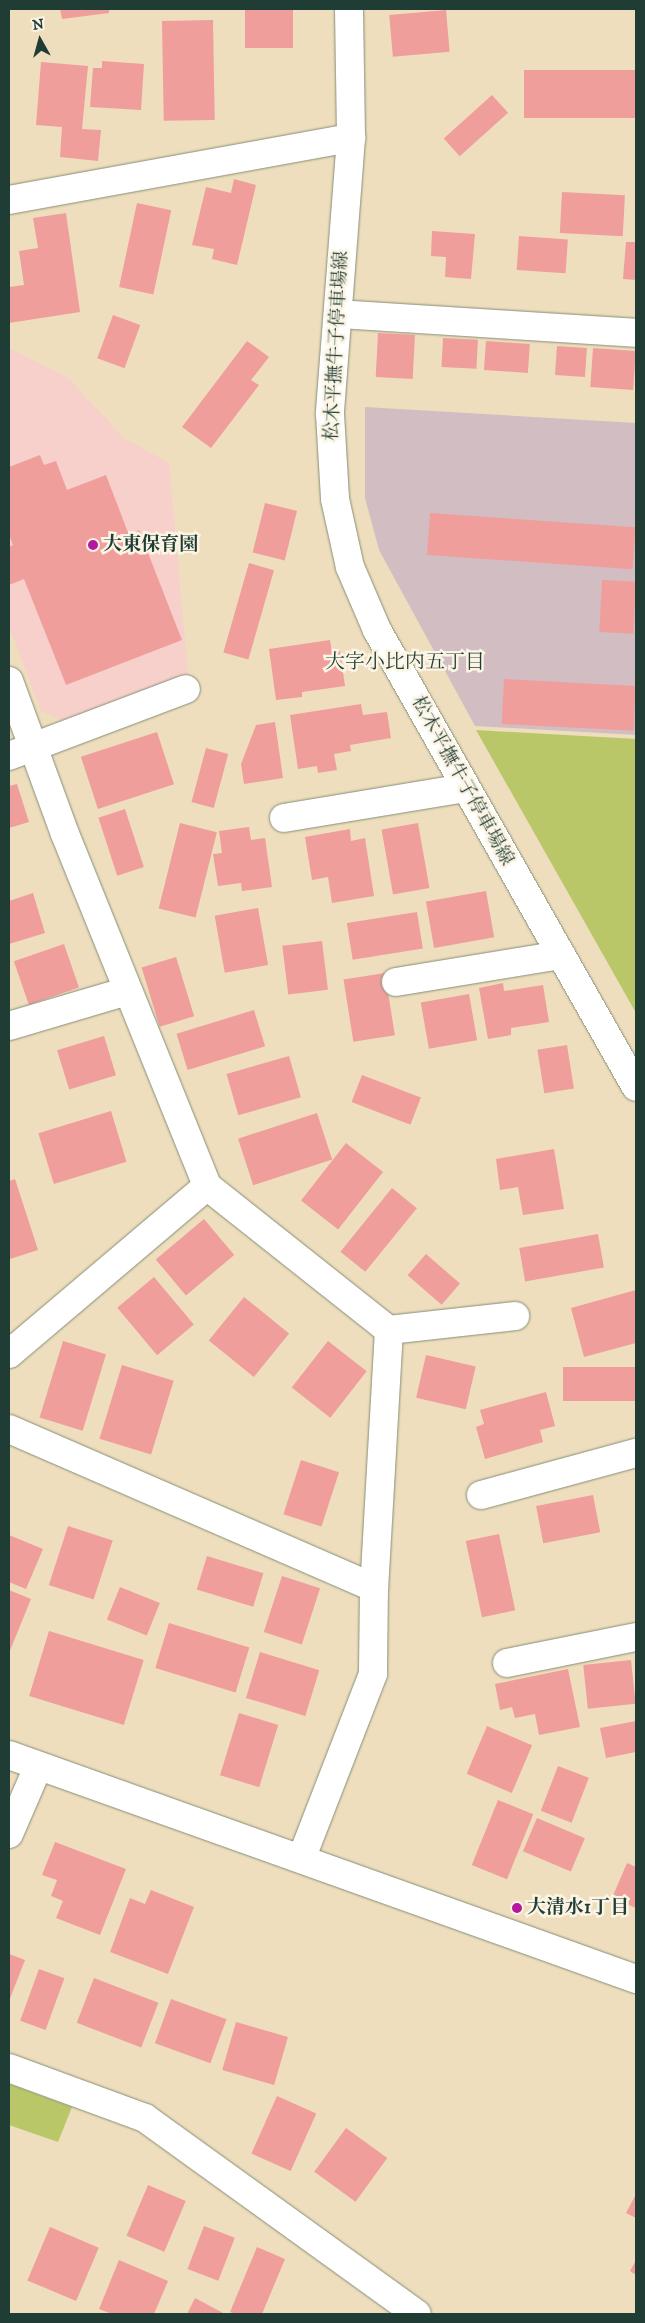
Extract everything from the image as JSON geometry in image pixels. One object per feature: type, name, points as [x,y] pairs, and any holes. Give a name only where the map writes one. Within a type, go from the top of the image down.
[{"type":"street","name":"松木平撫牛子停車場線","points":[[349,9],[351,138],[330,414],[335,499],[350,567],[377,630],[636,1087]]},
{"type":"street","points":[[9,200],[351,138]]},
{"type":"street","points":[[338,314],[636,333]]},
{"type":"street","points":[[9,681],[20,752],[127,991],[207,1186],[389,1330],[515,1316]]},
{"type":"street","points":[[20,752],[186,689]]},
{"type":"street","points":[[284,818],[466,788]]},
{"type":"street","points":[[396,982],[561,955]]},
{"type":"street","points":[[9,1026],[127,991]]},
{"type":"street","points":[[9,1354],[207,1186]]},
{"type":"street","points":[[302,1857],[373,1674],[374,1588],[389,1330]]},
{"type":"street","points":[[9,1429],[374,1588]]},
{"type":"street","points":[[481,1495],[636,1453]]},
{"type":"street","points":[[507,1663],[636,1637]]},
{"type":"street","points":[[9,1754],[38,1767],[302,1857],[636,1979]]},
{"type":"street","points":[[9,1834],[38,1767]]},
{"type":"street","points":[[9,2068],[145,2118],[417,2314]]},
{"type":"shaded area","name":"大東保育園","points":[[9,348],[68,378],[124,438],[169,463],[188,674],[65,721],[41,711],[9,626]]},
{"type":"shaded area","points":[[365,407],[636,423],[636,735],[475,726],[379,550],[365,498]]},
{"type":"green space","points":[[476,730],[636,739],[636,1013]]},
{"type":"green space","points":[[9,2084],[72,2107],[58,2142],[9,2125]]},
{"type":"building","points":[[60,9],[109,9],[109,13],[62,19]]},
{"type":"building","points":[[245,9],[293,9],[293,48],[245,48]]},
{"type":"building","points":[[446,10],[450,52],[393,57],[389,15]]},
{"type":"building","points":[[213,20],[215,120],[164,121],[162,21]]},
{"type":"building","points":[[102,61],[144,64],[141,110],[90,107],[93,68],[102,68]]},
{"type":"building","points":[[41,62],[88,66],[82,129],[101,130],[98,161],[60,157],[62,127],[36,125]]},
{"type":"building","points":[[524,70],[636,70],[636,118],[524,118]]},
{"type":"building","points":[[492,95],[508,113],[460,156],[444,138]]},
{"type":"building","points":[[234,179],[256,185],[237,265],[212,259],[214,249],[192,245],[206,187],[231,193]]},
{"type":"building","points":[[562,192],[625,195],[623,236],[560,233]]},
{"type":"building","points":[[137,203],[171,210],[153,294],[119,287]]},
{"type":"building","points":[[66,213],[80,312],[9,323],[9,287],[24,285],[19,251],[38,248],[33,218]]},
{"type":"building","points":[[432,231],[475,234],[471,279],[445,277],[446,257],[431,256]]},
{"type":"building","points":[[519,236],[568,239],[566,273],[517,270]]},
{"type":"building","points":[[626,242],[636,242],[636,280],[623,279]]},
{"type":"building","points":[[113,315],[140,325],[125,368],[97,358]]},
{"type":"building","points":[[378,333],[415,335],[413,379],[376,377]]},
{"type":"building","points":[[443,338],[478,340],[476,369],[441,367]]},
{"type":"building","points":[[247,341],[269,357],[251,380],[259,385],[211,448],[182,427]]},
{"type":"building","points":[[486,341],[530,344],[528,373],[484,370]]},
{"type":"building","points":[[557,346],[587,348],[585,377],[555,375]]},
{"type":"building","points":[[593,348],[636,351],[633,390],[590,387]]},
{"type":"building","points":[[40,455],[44,465],[56,461],[67,490],[106,475],[129,535],[139,530],[182,640],[66,685],[24,579],[9,585],[9,547],[13,545],[9,535],[9,467]]},
{"type":"building","points":[[265,503],[297,511],[285,560],[253,552]]},
{"type":"building","points":[[430,513],[635,527],[633,569],[427,555]]},
{"type":"building","points":[[249,563],[274,570],[248,660],[223,652]]},
{"type":"building","points":[[602,580],[636,582],[633,634],[599,632]]},
{"type":"building","points":[[330,640],[332,652],[340,651],[345,686],[302,692],[302,697],[276,700],[269,649]]},
{"type":"building","points":[[504,679],[636,686],[633,731],[502,724]]},
{"type":"building","points":[[361,704],[363,715],[387,712],[391,738],[350,745],[351,751],[334,754],[337,770],[318,773],[317,766],[298,769],[290,715]]},
{"type":"building","points":[[275,722],[283,778],[244,784],[241,764],[256,725]]},
{"type":"building","points":[[157,732],[174,784],[98,809],[81,757]]},
{"type":"building","points":[[206,748],[228,754],[214,808],[192,802]]},
{"type":"building","points":[[17,784],[29,822],[9,828],[9,786]]},
{"type":"building","points":[[125,809],[144,867],[117,876],[98,818]]},
{"type":"building","points":[[180,823],[217,832],[196,918],[159,908]]},
{"type":"building","points":[[418,823],[429,888],[393,894],[382,829]]},
{"type":"building","points":[[249,827],[251,840],[265,838],[272,887],[242,891],[241,883],[218,886],[213,854],[222,853],[219,831]]},
{"type":"building","points":[[350,829],[351,841],[365,838],[374,896],[332,903],[328,877],[312,880],[305,837]]},
{"type":"building","points":[[486,891],[494,937],[434,948],[426,902]]},
{"type":"building","points":[[33,893],[45,933],[9,944],[9,901]]},
{"type":"building","points":[[258,908],[268,965],[225,973],[215,916]]},
{"type":"building","points":[[417,912],[423,949],[353,960],[347,923]]},
{"type":"building","points":[[322,941],[328,990],[288,995],[282,946]]},
{"type":"building","points":[[64,944],[79,987],[29,1005],[14,961]]},
{"type":"building","points":[[176,957],[194,1016],[160,1027],[142,968]]},
{"type":"building","points":[[385,973],[395,1035],[353,1042],[344,980]]},
{"type":"building","points":[[503,983],[504,991],[543,985],[549,1022],[511,1028],[511,1035],[488,1039],[479,988]]},
{"type":"building","points":[[469,994],[477,1040],[429,1049],[421,1003]]},
{"type":"building","points":[[254,1010],[265,1046],[188,1070],[177,1034]]},
{"type":"building","points":[[104,1036],[116,1075],[69,1090],[57,1050]]},
{"type":"building","points":[[567,1045],[574,1088],[544,1093],[537,1050]]},
{"type":"building","points":[[289,1056],[301,1097],[238,1115],[227,1074]]},
{"type":"building","points":[[362,1075],[421,1098],[410,1125],[352,1102]]},
{"type":"building","points":[[111,1111],[126,1162],[54,1184],[38,1133]]},
{"type":"building","points":[[317,1113],[332,1160],[253,1185],[238,1139]]},
{"type":"building","points":[[346,1143],[383,1172],[338,1229],[301,1201]]},
{"type":"building","points":[[554,1149],[564,1209],[523,1215],[518,1187],[500,1190],[496,1159]]},
{"type":"building","points":[[15,1179],[38,1250],[10,1259],[9,1181]]},
{"type":"building","points":[[392,1188],[417,1208],[365,1272],[340,1252]]},
{"type":"building","points":[[204,1219],[234,1255],[186,1295],[156,1259]]},
{"type":"building","points":[[598,1234],[604,1267],[525,1281],[519,1248]]},
{"type":"building","points":[[426,1254],[460,1284],[442,1305],[408,1275]]},
{"type":"building","points":[[154,1277],[194,1324],[157,1355],[117,1308]]},
{"type":"building","points":[[636,1290],[636,1343],[584,1357],[571,1308]]},
{"type":"building","points":[[244,1297],[289,1334],[254,1377],[209,1341]]},
{"type":"building","points":[[63,1341],[106,1354],[83,1431],[40,1418]]},
{"type":"building","points":[[328,1341],[367,1371],[330,1418],[292,1387]]},
{"type":"building","points":[[426,1355],[476,1366],[466,1409],[416,1398]]},
{"type":"building","points":[[122,1365],[174,1381],[151,1454],[99,1439]]},
{"type":"building","points":[[563,1367],[636,1367],[636,1401],[563,1401]]},
{"type":"building","points":[[546,1392],[555,1426],[540,1430],[543,1442],[485,1459],[476,1427],[484,1424],[480,1410]]},
{"type":"building","points":[[301,1460],[339,1472],[321,1527],[283,1514]]},
{"type":"building","points":[[593,1495],[600,1532],[543,1543],[536,1506]]},
{"type":"building","points":[[68,1526],[113,1541],[94,1599],[49,1585]]},
{"type":"building","points":[[499,1534],[515,1610],[482,1617],[466,1541]]},
{"type":"building","points":[[9,1535],[43,1549],[26,1589],[9,1582]]},
{"type":"building","points":[[207,1556],[263,1573],[253,1607],[197,1589]]},
{"type":"building","points":[[282,1576],[320,1588],[302,1644],[264,1632]]},
{"type":"building","points":[[120,1587],[160,1603],[147,1636],[107,1619]]},
{"type":"building","points":[[9,1590],[31,1599],[9,1653]]},
{"type":"building","points":[[169,1623],[249,1648],[236,1693],[155,1668]]},
{"type":"building","points":[[49,1631],[144,1660],[124,1725],[29,1696]]},
{"type":"building","points":[[260,1652],[319,1670],[305,1716],[246,1698]]},
{"type":"building","points":[[631,1660],[636,1704],[588,1709],[583,1665]]},
{"type":"building","points":[[568,1669],[580,1727],[539,1735],[535,1714],[515,1718],[512,1707],[500,1710],[495,1684]]},
{"type":"building","points":[[239,1713],[278,1725],[259,1787],[220,1775]]},
{"type":"building","points":[[636,1721],[636,1752],[606,1758],[600,1728]]},
{"type":"building","points":[[487,1726],[532,1745],[512,1793],[467,1774]]},
{"type":"building","points":[[558,1766],[589,1778],[572,1823],[541,1811]]},
{"type":"building","points":[[498,1800],[533,1814],[507,1879],[472,1865]]},
{"type":"building","points":[[537,1818],[585,1838],[571,1871],[523,1851]]},
{"type":"building","points":[[55,1842],[126,1869],[100,1935],[56,1918],[63,1901],[51,1896],[57,1880],[42,1875]]},
{"type":"building","points":[[627,1863],[636,1867],[636,1908],[612,1898]]},
{"type":"building","points":[[151,1890],[194,1907],[168,1974],[110,1952],[130,1898],[145,1904]]},
{"type":"building","points":[[9,1954],[25,1960],[9,2001]]},
{"type":"building","points":[[39,1969],[64,1978],[46,2030],[20,2021]]},
{"type":"building","points":[[94,1978],[158,2003],[141,2048],[77,2023]]},
{"type":"building","points":[[171,1999],[226,2019],[210,2063],[155,2043]]},
{"type":"building","points":[[236,2022],[288,2037],[274,2085],[222,2070]]},
{"type":"building","points":[[277,2096],[316,2113],[291,2171],[251,2154]]},
{"type":"building","points":[[346,2128],[387,2158],[356,2202],[314,2172]]},
{"type":"building","points":[[148,2185],[186,2201],[164,2252],[127,2236]]},
{"type":"building","points":[[636,2194],[636,2218],[626,2213]]},
{"type":"building","points":[[204,2226],[235,2238],[218,2281],[188,2269]]},
{"type":"building","points":[[50,2227],[99,2248],[76,2301],[27,2280]]},
{"type":"building","points":[[257,2247],[285,2259],[262,2314],[236,2314],[230,2312]]},
{"type":"building","points":[[119,2260],[168,2281],[154,2314],[112,2314],[99,2309]]},
{"type":"building","points":[[636,2260],[636,2275],[630,2271]]},
{"type":"building","points":[[195,2298],[225,2314],[187,2314]]},
{"type":"place","name":"大東保育園","points":[[93,545]]},
{"type":"place","name":"大清水1丁目","points":[[517,1908]]},
{"type":"district","name":"大字小比内五丁目","points":[[405,662]]}]
